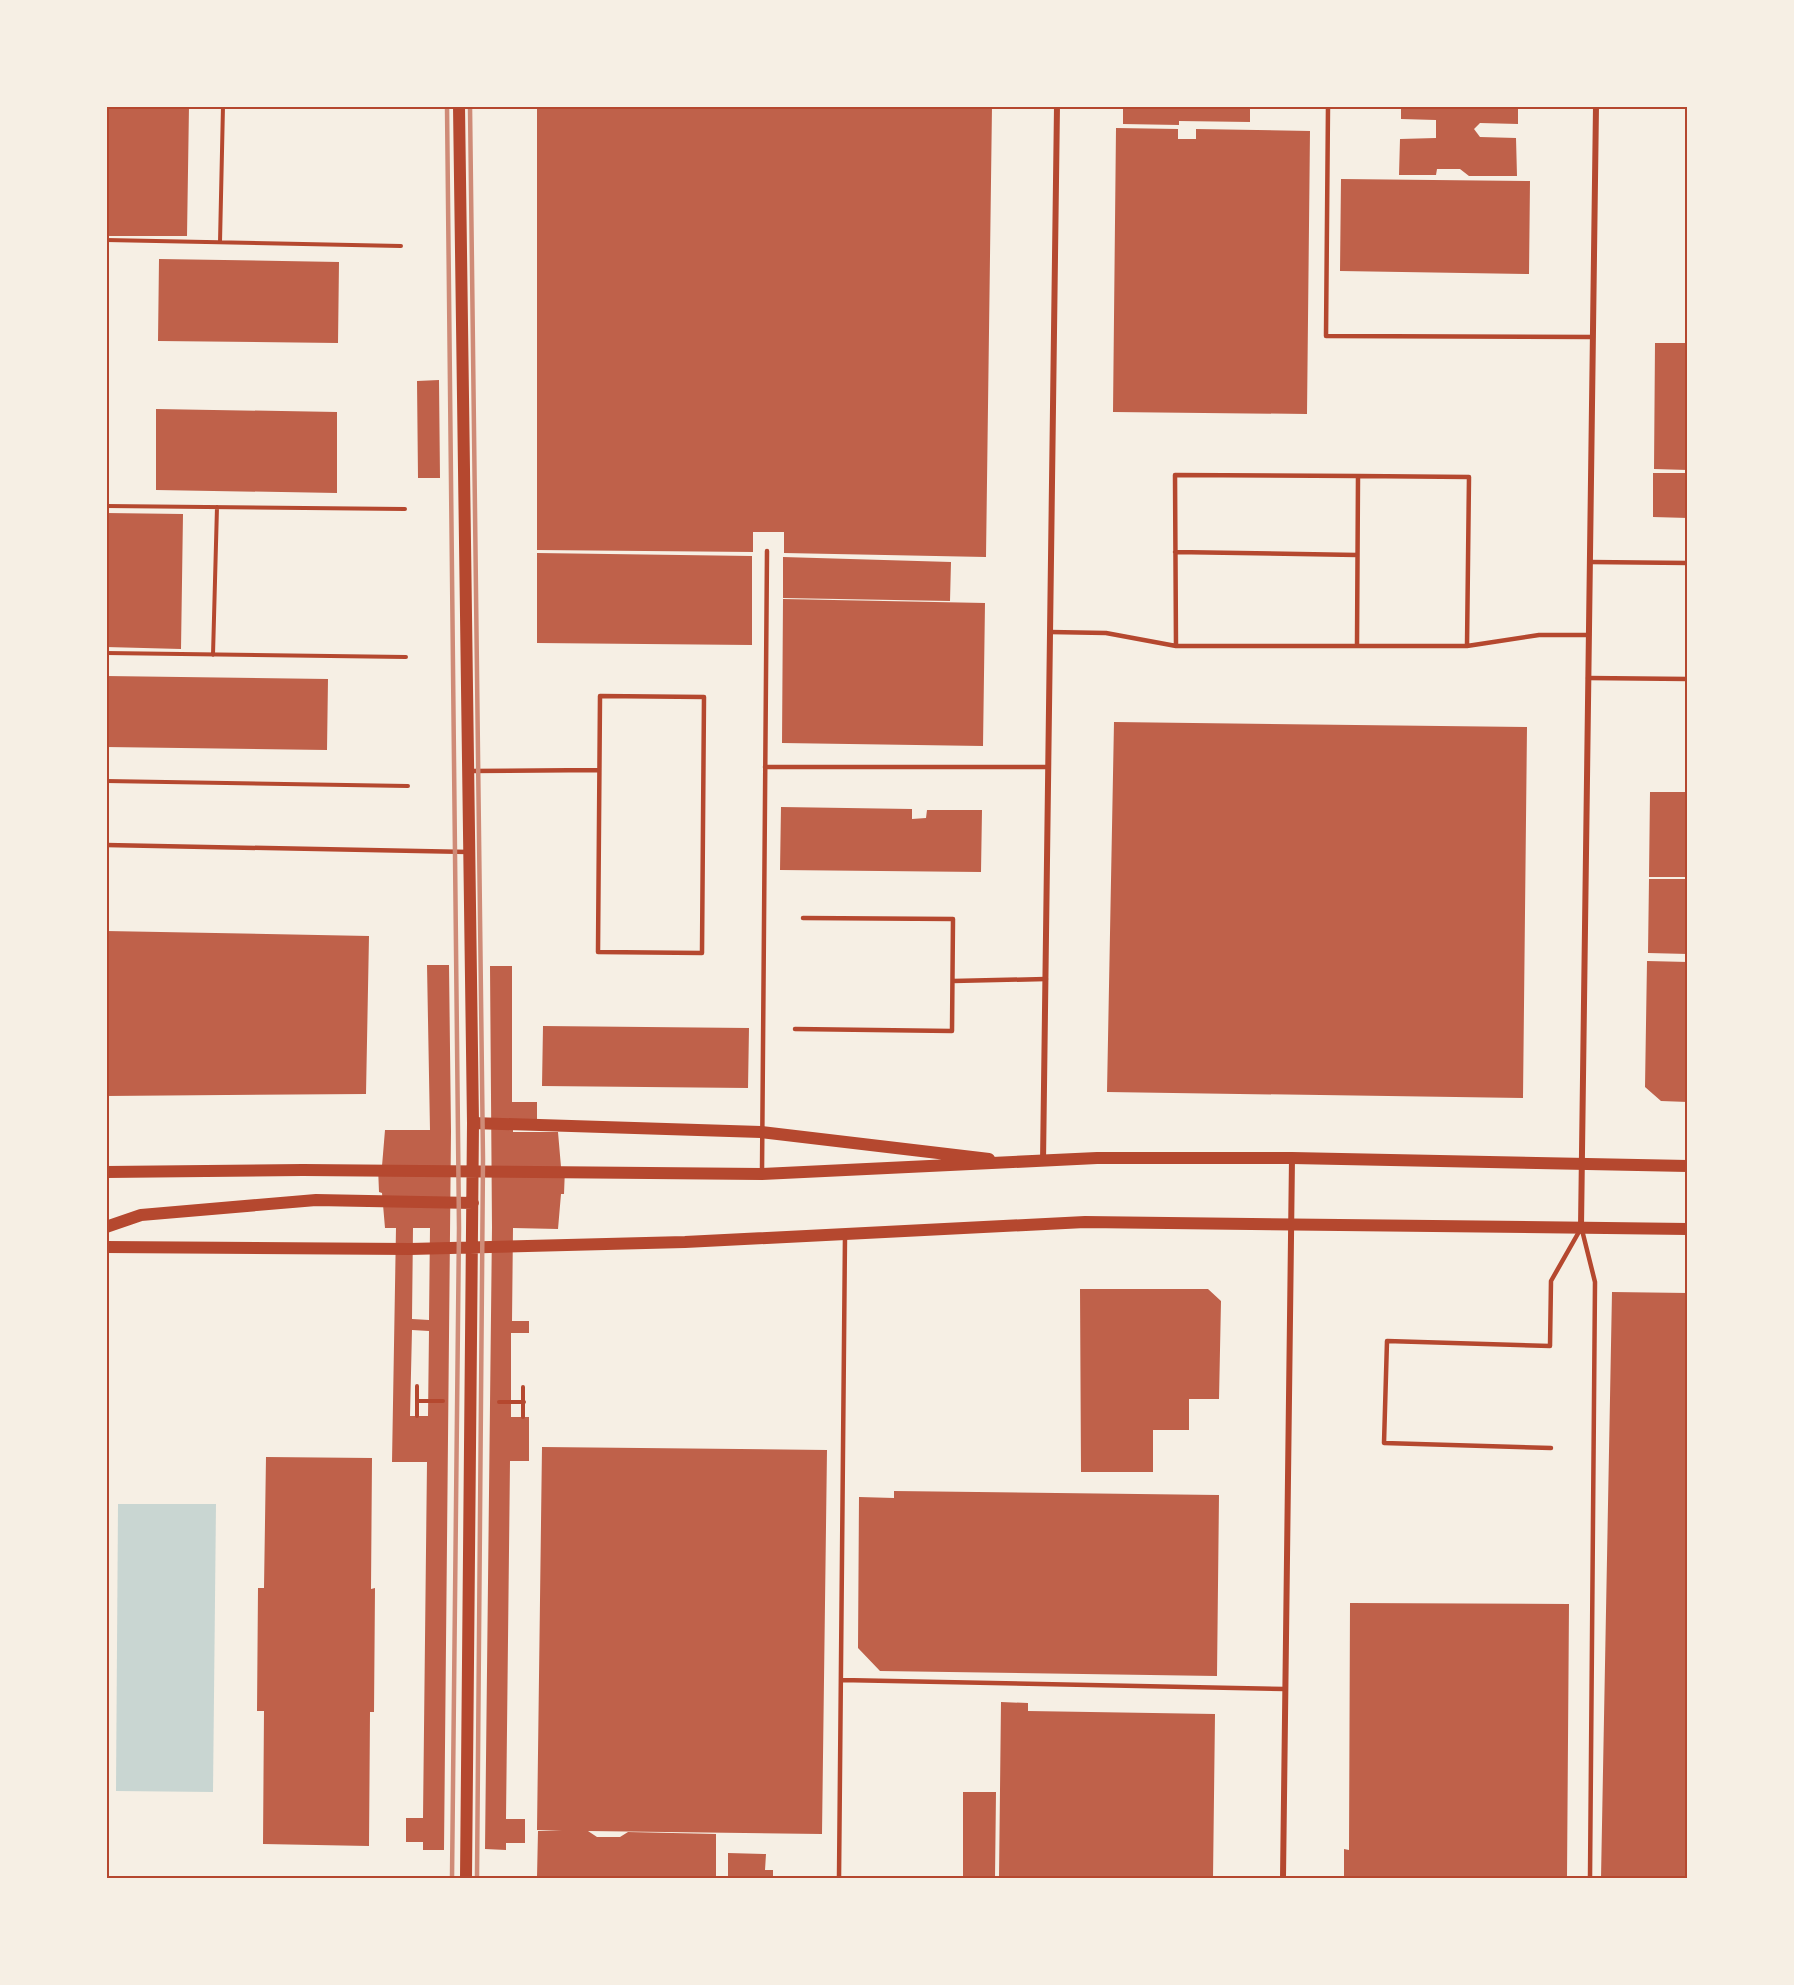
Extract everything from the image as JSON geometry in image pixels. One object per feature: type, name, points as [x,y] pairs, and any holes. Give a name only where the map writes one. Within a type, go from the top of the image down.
[{"type":"main road","points":[[459,106],[473,1124],[466,1878]]},
{"type":"main road","points":[[473,1124],[761,1132],[1024,1163]]},
{"type":"main road","points":[[106,1172],[762,1174],[1096,1158],[1292,1158],[1688,1166]]},
{"type":"main road","points":[[106,1227],[141,1215],[316,1200],[473,1203]]},
{"type":"main road","points":[[106,1247],[472,1246],[685,1242],[1085,1222],[1688,1229]]},
{"type":"street","points":[[1043,1162],[1057,106]]},
{"type":"street","points":[[1581,1228],[1596,106]]},
{"type":"street","points":[[1283,1878],[1292,1158]]},
{"type":"lane","points":[[1328,106],[1326,336],[1593,337]]},
{"type":"lane","points":[[1176,646],[1175,476],[1469,477],[1467,646]]},
{"type":"lane","points":[[1357,644],[1358,476]]},
{"type":"lane","points":[[762,1174],[767,551]]},
{"type":"lane","points":[[1175,552],[1357,555]]},
{"type":"lane","points":[[1590,562],[1688,563]]},
{"type":"lane","points":[[1050,632],[1107,633],[1176,646],[1357,644],[1467,646],[1539,635],[1588,635]]},
{"type":"lane","points":[[1588,678],[1688,679]]},
{"type":"lane","points":[[600,696],[704,697],[702,953],[598,952],[599,770],[600,696]]},
{"type":"lane","points":[[765,767],[1048,767]]},
{"type":"lane","points":[[467,771],[599,770]]},
{"type":"lane","points":[[106,845],[469,852]]},
{"type":"lane","points":[[795,1029],[952,1031],[953,919],[803,918]]},
{"type":"lane","points":[[953,981],[1046,979]]},
{"type":"lane","points":[[1551,1448],[1384,1443],[1387,1341],[1550,1346],[1551,1281],[1581,1228]]},
{"type":"lane","points":[[1581,1228],[1595,1282],[1590,1878]]},
{"type":"lane","points":[[839,1878],[846,1233]]},
{"type":"lane","points":[[841,1680],[1285,1689]]},
{"type":"path","points":[[220,242],[223,106]]},
{"type":"path","points":[[106,240],[401,246]]},
{"type":"path","points":[[106,506],[405,509]]},
{"type":"path","points":[[213,655],[217,507]]},
{"type":"path","points":[[106,653],[406,657]]},
{"type":"path","points":[[106,781],[408,786]]},
{"type":"path","points":[[417,1386],[417,1416]]},
{"type":"path","points":[[523,1387],[523,1417]]},
{"type":"shaded area","points":[[118,1504],[216,1504],[213,1792],[116,1791]]},
{"type":"building","points":[[106,106],[189,106],[187,236],[106,236]]},
{"type":"building","points":[[537,106],[992,106],[986,557],[784,553],[784,532],[753,532],[753,552],[537,550]]},
{"type":"building","points":[[1123,106],[1250,106],[1250,122],[1179,121],[1179,125],[1123,124]]},
{"type":"building","points":[[1401,106],[1518,106],[1518,124],[1480,123],[1474,129],[1480,137],[1516,138],[1517,176],[1469,176],[1460,169],[1437,169],[1436,175],[1399,175],[1400,139],[1436,138],[1436,120],[1401,119]]},
{"type":"building","points":[[1116,128],[1178,129],[1178,139],[1196,139],[1196,129],[1310,131],[1307,414],[1113,412]]},
{"type":"building","points":[[1341,179],[1530,181],[1529,274],[1340,271]]},
{"type":"building","points":[[159,259],[339,262],[338,343],[158,341]]},
{"type":"building","points":[[1655,343],[1688,343],[1688,470],[1654,469]]},
{"type":"building","points":[[439,380],[440,478],[418,478],[417,381]]},
{"type":"building","points":[[156,409],[337,412],[337,493],[156,490]]},
{"type":"building","points":[[1653,473],[1688,473],[1688,518],[1653,517]]},
{"type":"building","points":[[106,513],[183,514],[181,649],[106,647]]},
{"type":"building","points":[[537,553],[752,556],[752,645],[537,643]]},
{"type":"building","points":[[783,557],[951,562],[950,601],[783,598]]},
{"type":"building","points":[[783,599],[985,603],[983,746],[782,743]]},
{"type":"building","points":[[106,676],[328,679],[327,750],[106,747]]},
{"type":"building","points":[[1114,722],[1527,727],[1523,1098],[1107,1092]]},
{"type":"building","points":[[1650,792],[1688,792],[1688,877],[1649,877]]},
{"type":"building","points":[[781,807],[912,809],[912,819],[926,818],[927,810],[982,810],[981,872],[780,870]]},
{"type":"building","points":[[1649,879],[1688,879],[1688,954],[1648,953]]},
{"type":"building","points":[[106,931],[369,936],[366,1094],[106,1096]]},
{"type":"building","points":[[1647,961],[1688,962],[1688,1102],[1661,1101],[1645,1087]]},
{"type":"building","points":[[427,965],[449,965],[451,1131],[444,1850],[423,1850],[423,1842],[406,1842],[406,1818],[423,1818],[427,1462],[392,1462],[396,1228],[385,1228],[382,1193],[379,1192],[378,1167],[382,1166],[385,1130],[430,1130]],"holes":[[[413,1228],[430,1228],[429,1320],[412,1319]],[[412,1330],[429,1331],[428,1416],[410,1416]]]},
{"type":"building","points":[[490,966],[512,966],[512,1102],[537,1102],[537,1121],[513,1121],[513,1132],[558,1132],[561,1167],[565,1168],[564,1194],[561,1194],[558,1229],[513,1228],[512,1321],[529,1321],[529,1333],[511,1333],[511,1417],[529,1417],[529,1461],[510,1461],[506,1819],[525,1819],[525,1843],[506,1843],[506,1850],[485,1849],[492,1227]]},
{"type":"building","points":[[543,1026],[749,1028],[748,1088],[542,1086]]},
{"type":"building","points":[[1080,1289],[1208,1289],[1221,1301],[1219,1399],[1189,1399],[1189,1430],[1153,1430],[1153,1472],[1081,1472]]},
{"type":"building","points":[[1612,1292],[1688,1293],[1688,1878],[1601,1878]]},
{"type":"building","points":[[542,1447],[827,1450],[822,1834],[588,1831],[597,1837],[620,1837],[628,1832],[716,1834],[716,1878],[537,1877],[538,1831],[562,1831],[537,1830]]},
{"type":"building","points":[[266,1457],[372,1458],[371,1589],[375,1588],[374,1712],[370,1712],[369,1846],[263,1844],[264,1711],[257,1711],[258,1588],[264,1588]]},
{"type":"building","points":[[894,1491],[1219,1495],[1217,1676],[880,1671],[858,1648],[859,1497],[894,1498]]},
{"type":"building","points":[[1350,1603],[1569,1604],[1567,1878],[1344,1878],[1344,1849],[1349,1850]]},
{"type":"building","points":[[1001,1702],[1028,1703],[1028,1711],[1215,1714],[1213,1878],[999,1878]]},
{"type":"building","points":[[963,1792],[996,1792],[995,1878],[963,1878]]},
{"type":"building","points":[[728,1853],[766,1854],[765,1870],[773,1870],[773,1878],[728,1878]]},
{"type":"railway","points":[[447,106],[459,1228],[452,1878]]},
{"type":"railway","points":[[470,106],[483,1159],[477,1878]]}]
